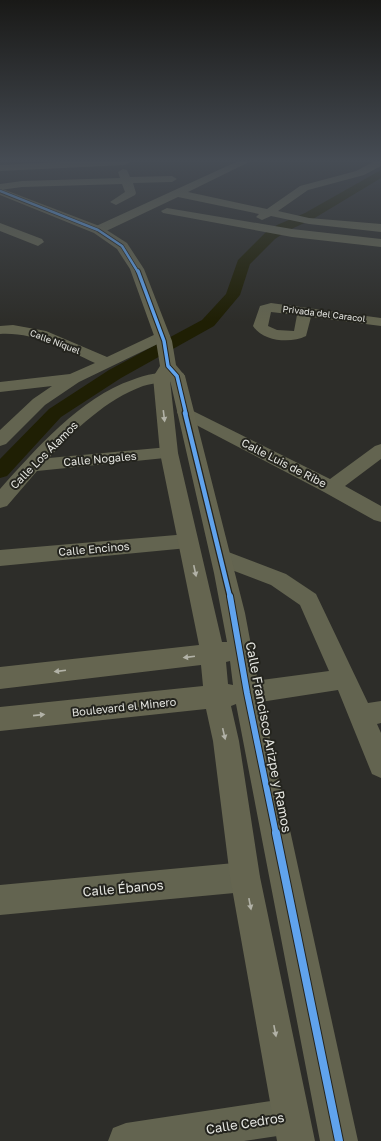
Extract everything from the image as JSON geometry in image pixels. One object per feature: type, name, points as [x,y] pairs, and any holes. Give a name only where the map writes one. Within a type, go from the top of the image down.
[{"type":"street","points":[[0,440],[39,402],[73,379],[108,363],[167,359],[137,269],[122,246],[98,230],[61,215]]},
{"type":"street","points":[[98,230],[129,215]]},
{"type":"street","points":[[179,215],[270,230],[381,243]]},
{"type":"street","points":[[248,226],[263,215]]},
{"type":"street","points":[[282,215],[309,220],[381,228]]},
{"type":"street","points":[[0,227],[38,242]]},
{"type":"street","points":[[112,238],[126,231]]},
{"type":"street","name":"Privada del Caracol","points":[[305,311],[300,334],[281,334],[270,332],[260,326],[266,307],[305,311],[381,322]]},
{"type":"street","name":"Calle Níquel","points":[[0,330],[15,329],[37,333],[108,363]]},
{"type":"street","name":"Calle Francisco Arizpe y Ramos","points":[[167,359],[185,412],[223,558],[227,652],[216,697],[226,741],[245,877],[294,1128]]},
{"type":"street","name":"Calle Francisco Arizpe y Ramos","points":[[167,359],[169,453],[188,540],[227,652],[247,693],[339,1141]]},
{"type":"street","name":"Calle Los Álamos","points":[[0,501],[64,432],[89,412],[133,385],[167,359]]},
{"type":"street","points":[[0,386],[73,379]]},
{"type":"street","name":"Calle Luis de Ribe","points":[[185,412],[331,487],[381,515]]},
{"type":"street","points":[[331,487],[381,450]]},
{"type":"street","name":"Calle Nogales","points":[[31,466],[169,453]]},
{"type":"street","name":"Calle Encinos","points":[[0,558],[188,540]]},
{"type":"street","points":[[223,558],[285,581],[298,590],[308,600],[344,679],[371,714],[381,765]]},
{"type":"street","points":[[0,678],[227,652]]},
{"type":"street","points":[[247,693],[344,679]]},
{"type":"street","name":"Boulevard el Minero","points":[[0,719],[247,693]]},
{"type":"street","name":"Calle Ébanos","points":[[0,900],[245,877]]},
{"type":"street","name":"Calle Cedros","points":[[126,1141],[294,1128]]},
{"type":"waterway","points":[[0,471],[55,413],[115,374],[208,323],[233,295],[243,263],[270,236],[282,228],[310,215]]},
{"type":"cycle path","points":[[61,215],[98,230],[122,246],[137,269],[164,341],[168,366],[177,376],[225,573],[241,653],[247,693],[339,1141]]}]
